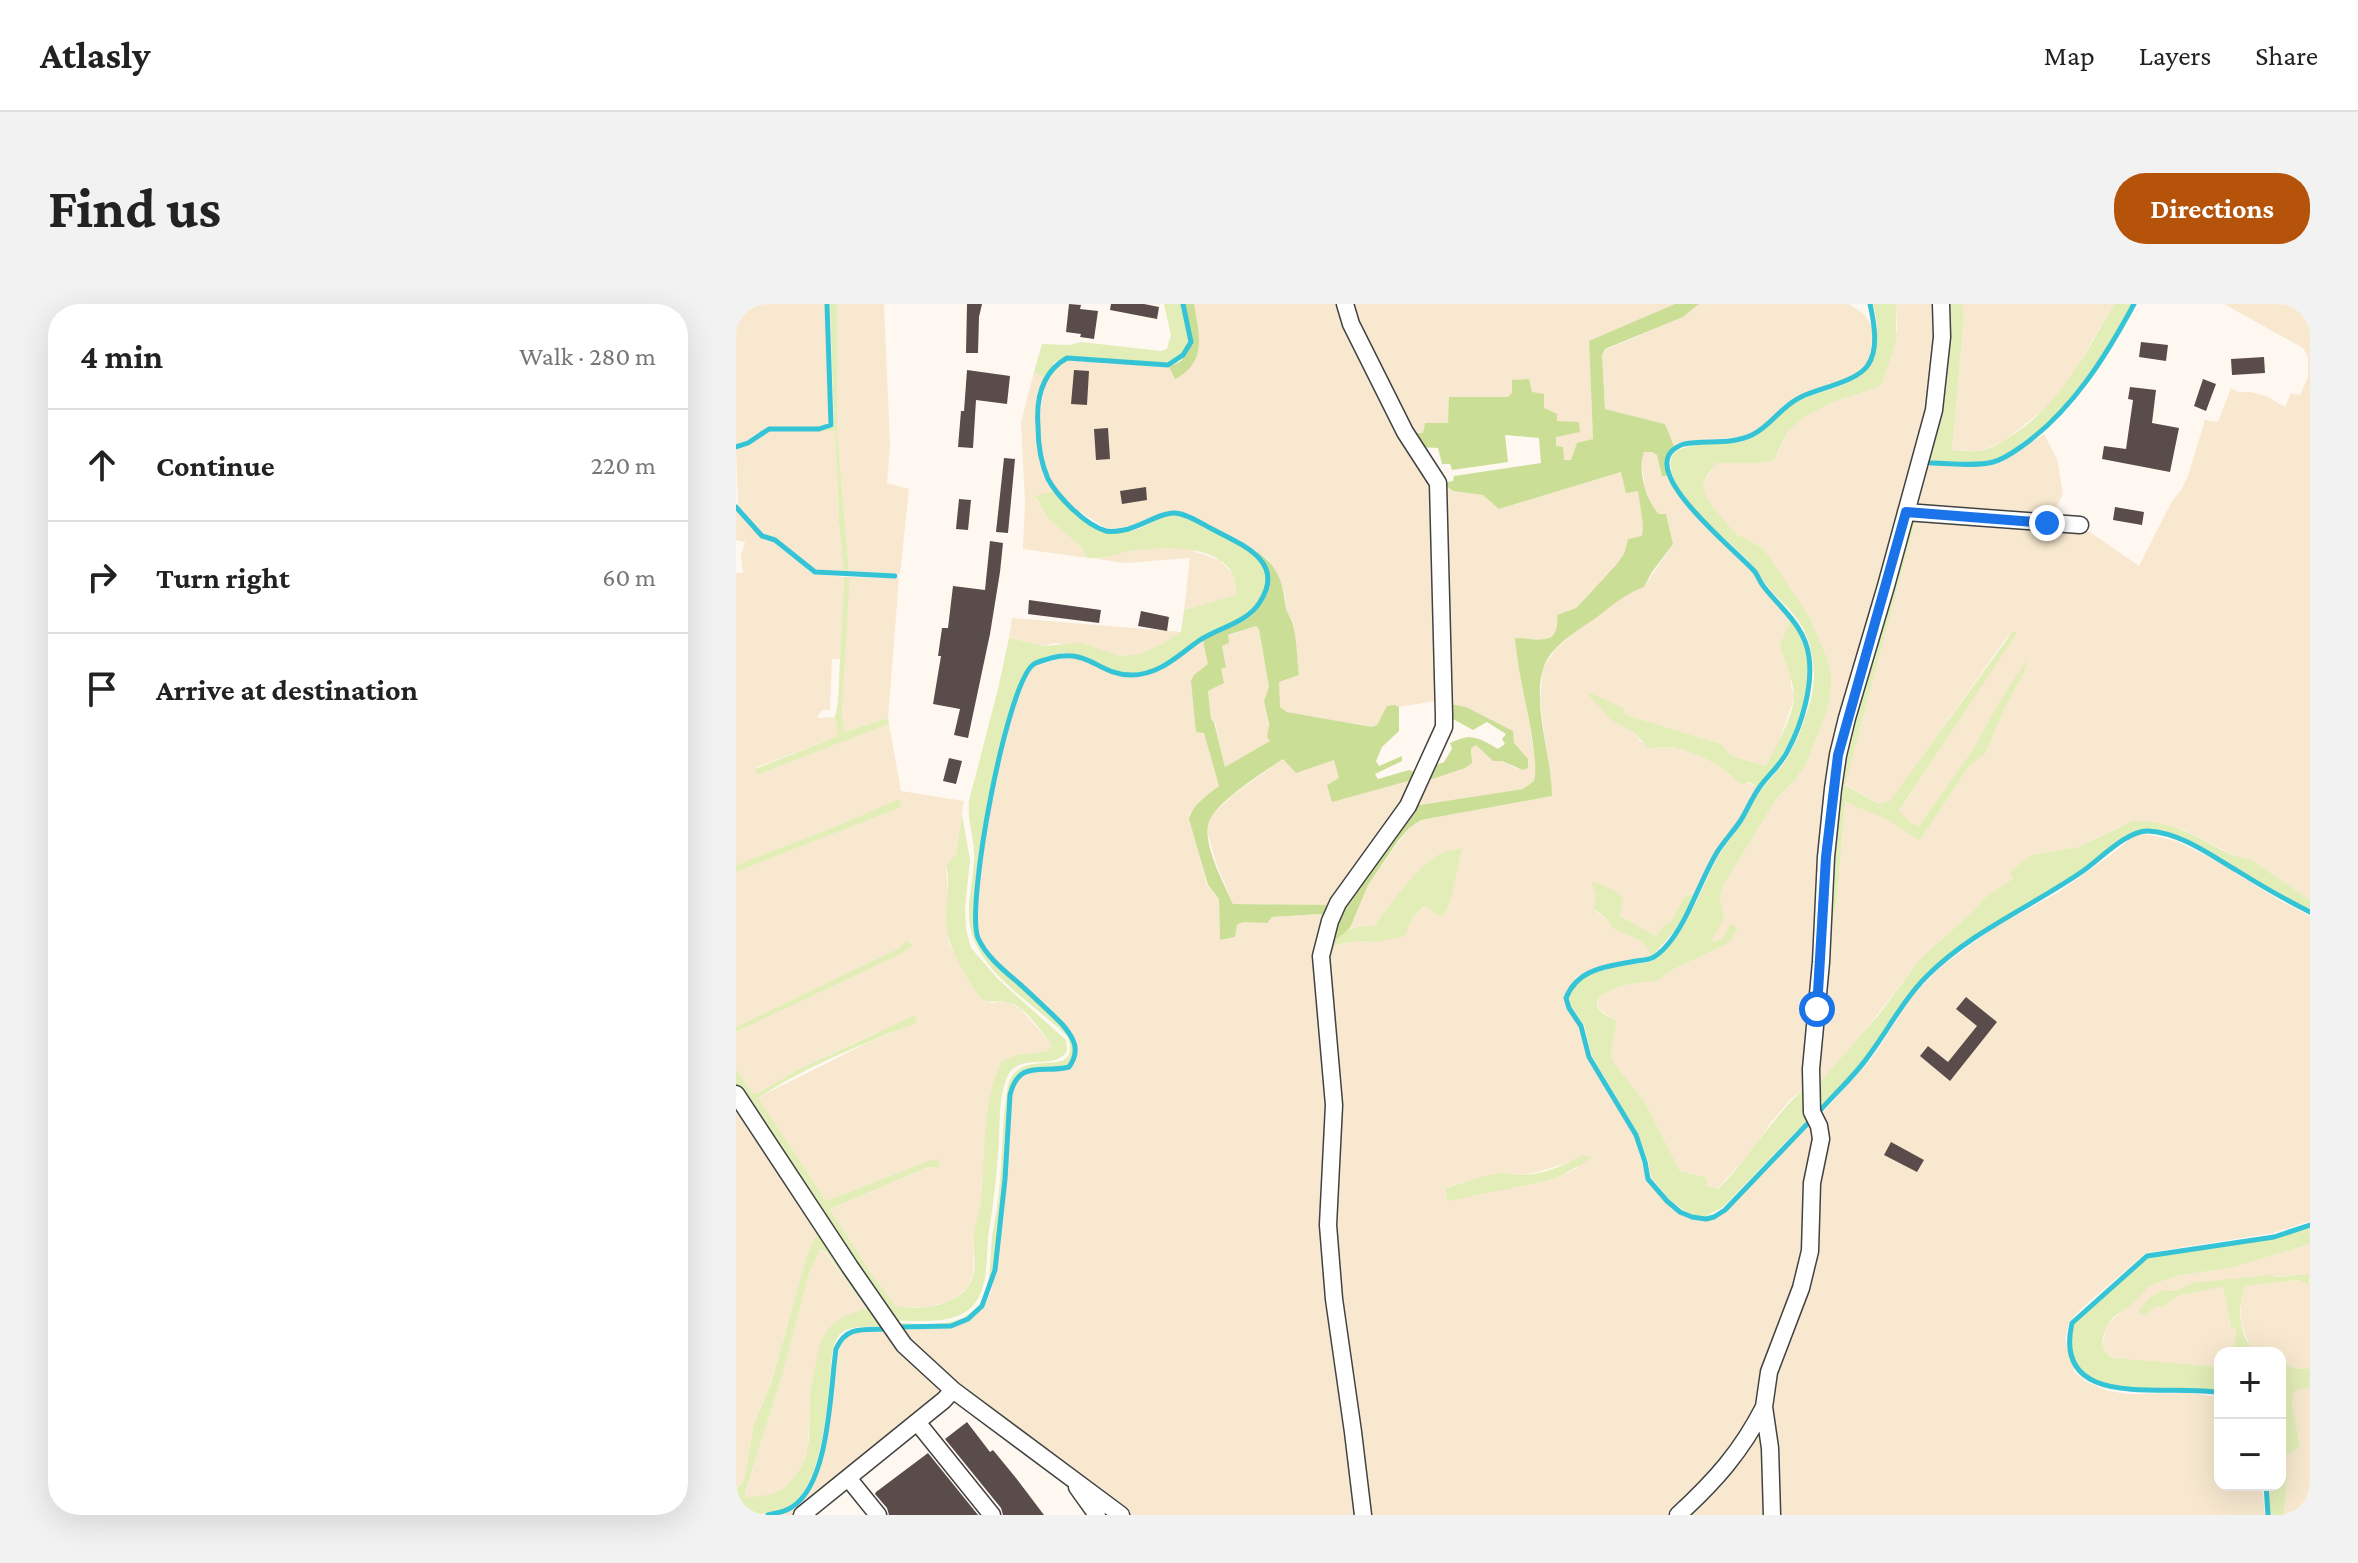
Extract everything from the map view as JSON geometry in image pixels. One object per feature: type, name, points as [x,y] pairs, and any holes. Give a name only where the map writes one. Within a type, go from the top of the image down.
[{"type":"street","points":[[1345,304],[1351,324],[1405,432],[1438,483],[1444,715],[1444,727],[1408,806],[1338,903],[1321,956],[1334,1105],[1328,1200],[1330,1257],[1363,1515]]},
{"type":"street","points":[[1772,1515],[1770,1448],[1764,1407],[1769,1372],[1801,1288],[1810,1251],[1812,1183],[1821,1139],[1812,1112],[1811,1069],[1821,962],[1826,857],[1838,755],[1934,410],[1942,337],[1941,304]]},
{"type":"street","points":[[1906,512],[2080,525]]},
{"type":"street","points":[[736,1094],[904,1345],[953,1390],[1121,1515]]},
{"type":"street","points":[[802,1515],[953,1390]]},
{"type":"street","points":[[1678,1515],[1730,1463],[1752,1432],[1764,1407]]},
{"type":"street","points":[[917,1422],[992,1515]]},
{"type":"street","points":[[848,1478],[878,1515]]},
{"type":"street","points":[[1077,1480],[1078,1490],[1097,1515]]},
{"type":"shaded area","points":[[736,304],[825,304],[829,424],[818,427],[768,427],[736,445]]},
{"type":"shaded area","points":[[837,304],[884,304],[890,446],[887,483],[909,489],[900,574],[849,572],[837,429]]},
{"type":"shaded area","points":[[1194,304],[1342,304],[1430,476],[1441,700],[1399,707],[1395,705],[1372,727],[1287,712],[1280,707],[1278,696],[1279,682],[1299,675],[1293,622],[1287,612],[1285,595],[1268,559],[1234,538],[1185,514],[1172,511],[1134,526],[1107,529],[1074,508],[1049,477],[1039,425],[1044,386],[1049,374],[1067,360],[1169,367],[1175,379],[1194,363],[1199,348]]},
{"type":"shaded area","points":[[1353,304],[1675,304],[1589,342],[1593,439],[1571,460],[1563,460],[1563,447],[1556,446],[1557,421],[1532,392],[1512,380],[1509,397],[1423,433],[1412,433],[1370,343],[1356,322]]},
{"type":"shaded area","points":[[1699,304],[1849,304],[1864,314],[1873,327],[1870,357],[1861,371],[1802,394],[1785,404],[1751,434],[1674,446],[1665,424],[1605,409],[1602,355],[1605,350],[1683,317]]},
{"type":"shaded area","points":[[1896,304],[1937,304],[1934,383],[1843,717],[1808,1085],[1791,1099],[1751,1152],[1717,1189],[1705,1186],[1707,1178],[1680,1171],[1646,1104],[1613,1061],[1611,1053],[1617,1022],[1600,1010],[1598,999],[1606,991],[1616,988],[1646,980],[1655,982],[1674,969],[1729,943],[1722,939],[1710,943],[1724,918],[1720,896],[1724,884],[1777,798],[1806,764],[1829,702],[1831,673],[1809,616],[1764,549],[1739,537],[1724,523],[1703,492],[1703,483],[1716,463],[1777,455],[1787,432],[1804,417],[1882,383],[1897,329]]},
{"type":"shaded area","points":[[1962,304],[2114,304],[2065,387],[2048,406],[2004,441],[1984,450],[1973,451],[1952,450],[1964,316]]},
{"type":"shaded area","points":[[2224,304],[2310,304],[2310,900],[2250,859],[2239,858],[2184,830],[2142,821],[2119,827],[2078,847],[2032,855],[2014,879],[1982,900],[1920,959],[1855,1044],[1821,1081],[1815,1078],[1825,959],[1837,902],[1845,802],[1888,820],[1916,839],[1921,839],[1969,766],[1985,754],[2027,662],[1998,704],[1973,749],[1919,826],[1899,812],[2016,633],[2007,637],[1890,802],[1879,804],[1845,784],[1917,515],[2084,528],[2139,566],[2188,476],[2205,420],[2218,422],[2231,388],[2266,396],[2285,407],[2291,393],[2300,395],[2308,377],[2308,357],[2303,348]]},
{"type":"shaded area","points":[[1034,372],[1044,378],[1036,425],[1039,455],[1054,491],[1035,497],[1048,518],[1081,547],[1088,558],[1023,549],[1025,501],[1021,422]]},
{"type":"shaded area","points":[[769,431],[835,431],[837,520],[844,572],[816,570],[776,538],[763,534],[738,505],[736,450]]},
{"type":"shaded area","points":[[2044,434],[2057,459],[2063,494],[2050,520],[1917,509],[1929,465],[1998,464]]},
{"type":"shaded area","points":[[1644,452],[1657,455],[1662,476],[1667,476],[1701,523],[1753,573],[1791,620],[1779,646],[1791,674],[1795,696],[1776,750],[1765,766],[1732,756],[1721,744],[1626,715],[1587,692],[1611,719],[1634,732],[1641,742],[1698,755],[1731,776],[1758,787],[1739,820],[1716,850],[1695,894],[1685,896],[1671,921],[1656,936],[1620,916],[1596,894],[1594,909],[1607,919],[1612,928],[1645,942],[1650,948],[1651,957],[1606,965],[1576,977],[1564,998],[1580,1027],[1587,1057],[1634,1136],[1647,1180],[1679,1213],[1707,1221],[1726,1211],[1812,1121],[1815,1127],[1803,1269],[1760,1402],[1736,1446],[1673,1515],[1367,1515],[1332,1221],[1327,986],[1332,952],[1335,945],[1356,941],[1377,942],[1408,926],[1417,912],[1426,906],[1442,916],[1447,909],[1456,866],[1463,850],[1439,855],[1428,863],[1374,926],[1350,928],[1368,885],[1409,828],[1421,820],[1552,796],[1540,699],[1543,667],[1573,633],[1627,593],[1644,587],[1673,544],[1666,514],[1659,514],[1652,507],[1645,487],[1641,458]],"holes":[[[1583,1155],[1577,1168],[1538,1183],[1447,1200],[1447,1187],[1506,1173],[1522,1175],[1538,1172]]]},
{"type":"shaded area","points":[[1621,472],[1638,490],[1642,537],[1628,539],[1624,554],[1616,565],[1576,608],[1557,615],[1555,634],[1545,640],[1516,638],[1536,767],[1534,781],[1523,789],[1413,806],[1426,781],[1472,756],[1471,747],[1476,745],[1493,761],[1502,761],[1518,769],[1512,731],[1466,707],[1451,704],[1442,483],[1453,491],[1483,495],[1500,509]]},
{"type":"shaded area","points":[[736,510],[761,538],[774,542],[813,574],[844,577],[840,659],[832,659],[830,710],[822,710],[817,717],[835,717],[838,736],[755,768],[757,775],[889,724],[901,791],[964,801],[956,854],[946,867],[949,944],[979,997],[992,1003],[1006,1001],[1021,1009],[1052,1045],[1047,1051],[1017,1055],[990,1099],[980,1209],[974,1235],[973,1275],[968,1287],[951,1301],[927,1307],[896,1308],[830,1209],[930,1167],[940,1167],[928,1161],[826,1201],[757,1098],[863,1045],[916,1023],[875,1033],[797,1070],[760,1092],[752,1093],[736,1069],[736,1032],[901,954],[911,946],[907,940],[897,949],[736,1027],[736,872],[902,807],[899,800],[736,865],[736,573],[743,573],[741,556],[745,542],[736,540]]},
{"type":"shaded area","points":[[1184,548],[1220,560],[1233,574],[1236,596],[1184,610],[1190,558],[1125,563],[1097,559],[1116,553]]},
{"type":"shaded area","points":[[849,577],[899,578],[888,718],[844,732],[842,714]]},
{"type":"shaded area","points":[[1012,618],[1182,632],[1151,650],[1121,656],[1009,638]]},
{"type":"shaded area","points":[[1256,626],[1269,687],[1264,701],[1271,741],[1225,767],[1215,722],[1211,719],[1208,691],[1224,683],[1220,669],[1226,666],[1222,646],[1227,636]]},
{"type":"shaded area","points":[[1203,640],[1209,661],[1204,732],[1219,786],[1189,814],[1207,885],[1219,899],[1220,940],[1235,937],[1237,925],[1243,922],[1266,923],[1272,917],[1328,916],[1327,1146],[1357,1515],[1128,1515],[953,1384],[903,1336],[900,1329],[951,1327],[969,1320],[984,1307],[996,1270],[1014,1085],[1026,1073],[1070,1068],[1078,1049],[1076,1040],[1063,1023],[997,962],[978,934],[979,877],[995,786],[1004,743],[1024,679],[1035,666],[1068,657],[1078,657],[1118,674],[1145,674],[1161,670]]},
{"type":"shaded area","points":[[1283,759],[1334,759],[1340,778],[1327,785],[1415,779],[1399,811],[1332,905],[1233,904],[1216,863],[1208,834],[1208,823],[1213,814],[1234,794]]},
{"type":"shaded area","points":[[2151,835],[2176,841],[2310,916],[2310,1221],[2273,1233],[2146,1253],[2083,1307],[2069,1322],[2065,1339],[2075,1373],[2108,1391],[2214,1396],[2214,1491],[2263,1491],[2265,1515],[1775,1515],[1768,1405],[1773,1373],[1805,1289],[1819,1117],[1872,1058],[1914,994],[1943,965],[1995,927],[2059,892],[2134,836]]},
{"type":"shaded area","points":[[736,1099],[818,1232],[807,1255],[771,1382],[754,1424],[744,1481],[736,1490]]},
{"type":"shaded area","points":[[2310,1244],[2310,1274],[2192,1283],[2175,1291],[2163,1290],[2145,1314],[2180,1295],[2223,1287],[2231,1327],[2236,1328],[2234,1347],[2214,1347],[2214,1367],[2136,1362],[2112,1358],[2104,1351],[2102,1345],[2107,1325],[2149,1286],[2177,1276],[2234,1267]]},
{"type":"shaded area","points":[[819,1249],[825,1252],[870,1309],[844,1316],[826,1332],[810,1393],[808,1449],[799,1470],[787,1486],[774,1494],[747,1499],[745,1494]]},
{"type":"shaded area","points":[[2298,1280],[2310,1283],[2310,1368],[2299,1369],[2286,1365],[2286,1347],[2250,1347],[2241,1323],[2241,1300],[2245,1286]]},
{"type":"shaded area","points":[[887,1331],[941,1388],[940,1396],[794,1515],[779,1515],[801,1503],[821,1464],[842,1340],[859,1332]]},
{"type":"shaded area","points":[[2310,1387],[2310,1515],[2284,1515],[2286,1455],[2300,1447],[2292,1400],[2295,1389]]},
{"type":"shaded area","points":[[1762,1422],[1769,1515],[1687,1515]]},
{"type":"green space","points":[[830,304],[837,304],[837,429],[849,572],[844,572],[837,520],[835,431],[819,431],[834,426]]},
{"type":"green space","points":[[1164,304],[1181,304],[1189,342],[1179,358],[1168,363],[1067,356],[1054,363],[1044,378],[1034,372],[1042,344],[1070,345],[1081,342],[1161,351],[1167,349],[1171,335]]},
{"type":"green space","points":[[1184,304],[1194,304],[1199,346],[1193,364],[1175,379],[1169,367],[1181,361],[1193,342]]},
{"type":"green space","points":[[1675,304],[1699,304],[1683,317],[1605,349],[1602,355],[1605,409],[1665,424],[1674,446],[1667,460],[1667,476],[1662,476],[1657,455],[1644,452],[1642,459],[1642,476],[1647,493],[1659,514],[1666,514],[1673,544],[1644,587],[1623,598],[1565,640],[1547,659],[1540,696],[1552,796],[1421,820],[1409,828],[1368,885],[1350,928],[1337,939],[1327,986],[1326,964],[1334,922],[1413,806],[1523,789],[1534,781],[1533,744],[1515,638],[1551,637],[1555,633],[1557,615],[1576,608],[1616,565],[1624,554],[1628,539],[1642,536],[1638,491],[1626,493],[1621,472],[1499,509],[1483,495],[1453,491],[1442,483],[1453,481],[1454,476],[1541,463],[1539,438],[1505,435],[1508,462],[1452,470],[1450,464],[1442,464],[1438,448],[1418,447],[1412,433],[1423,433],[1425,423],[1448,423],[1449,397],[1508,397],[1512,393],[1512,380],[1529,379],[1532,392],[1544,394],[1544,408],[1557,414],[1557,421],[1579,422],[1580,432],[1556,437],[1556,446],[1563,447],[1564,460],[1571,460],[1577,443],[1593,439],[1589,341]]},
{"type":"green space","points":[[1873,304],[1896,304],[1896,342],[1882,383],[1804,417],[1787,432],[1774,460],[1716,463],[1703,485],[1711,504],[1735,533],[1764,549],[1809,616],[1831,673],[1829,702],[1823,722],[1806,764],[1777,798],[1724,884],[1720,896],[1724,918],[1711,942],[1722,939],[1731,924],[1738,928],[1729,943],[1674,969],[1655,982],[1631,984],[1611,990],[1598,999],[1597,1005],[1602,1013],[1617,1022],[1611,1053],[1613,1061],[1646,1104],[1680,1171],[1707,1178],[1706,1186],[1718,1189],[1783,1110],[1808,1085],[1808,1119],[1723,1207],[1706,1216],[1693,1215],[1669,1199],[1651,1177],[1638,1134],[1592,1056],[1584,1025],[1569,998],[1575,985],[1583,978],[1605,970],[1652,961],[1668,947],[1692,910],[1719,855],[1791,751],[1807,712],[1814,674],[1813,659],[1801,624],[1750,562],[1685,497],[1671,469],[1672,456],[1683,448],[1749,440],[1800,400],[1854,380],[1872,361],[1876,346],[1877,325]]},
{"type":"green space","points":[[1944,304],[1962,304],[1964,316],[1952,450],[1972,451],[1997,445],[2033,420],[2072,374],[2114,304],[2132,304],[2098,362],[2072,398],[2041,429],[1997,458],[1973,462],[1930,461],[1917,509],[1912,509]]},
{"type":"green space","points":[[1054,491],[1076,515],[1108,533],[1135,530],[1169,515],[1201,525],[1250,551],[1266,572],[1266,588],[1250,612],[1154,668],[1133,673],[1120,672],[1077,654],[1066,653],[1036,662],[1023,675],[1006,728],[987,809],[975,889],[974,920],[977,940],[985,953],[1064,1028],[1072,1039],[1074,1052],[1065,1067],[1023,1072],[1013,1084],[1009,1095],[998,1244],[984,1298],[975,1313],[948,1325],[897,1326],[899,1323],[934,1324],[959,1320],[982,1301],[989,1277],[1007,1091],[1012,1076],[1034,1064],[1066,1059],[1070,1051],[1068,1037],[993,969],[972,936],[969,917],[974,855],[969,801],[1009,638],[1044,646],[1080,643],[1121,656],[1140,654],[1181,632],[1184,610],[1236,595],[1231,571],[1223,562],[1199,551],[1156,548],[1088,558],[1081,547],[1048,518],[1035,496]]},
{"type":"green space","points":[[1917,515],[1845,785],[1879,804],[1890,801],[2013,631],[2017,633],[1899,811],[1919,826],[1973,749],[2028,658],[2024,673],[1985,754],[1969,766],[1921,839],[1916,839],[1888,820],[1845,802],[1837,902],[1825,959],[1839,771],[1908,517]]},
{"type":"green space","points":[[1255,550],[1278,575],[1295,637],[1299,675],[1279,682],[1280,707],[1287,712],[1372,727],[1377,725],[1387,706],[1395,705],[1399,707],[1399,731],[1382,747],[1376,761],[1379,766],[1402,756],[1402,761],[1375,774],[1378,779],[1409,770],[1418,773],[1415,779],[1332,802],[1327,785],[1339,778],[1334,760],[1296,773],[1283,759],[1228,798],[1212,817],[1208,834],[1216,865],[1233,904],[1332,905],[1328,916],[1272,917],[1267,923],[1243,922],[1237,925],[1235,937],[1220,940],[1219,899],[1208,885],[1189,819],[1197,805],[1219,786],[1204,733],[1196,732],[1191,681],[1208,664],[1203,640],[1244,621],[1255,612],[1268,593],[1269,571]],"holes":[[[1256,626],[1269,687],[1264,701],[1270,741],[1225,767],[1211,719],[1208,691],[1224,683],[1221,669],[1226,667],[1222,646],[1229,643],[1228,635]]]},
{"type":"green space","points":[[844,577],[849,577],[849,589],[842,713],[844,732],[888,718],[889,724],[757,775],[755,769],[838,736],[835,717]]},
{"type":"green space","points":[[1791,620],[1802,640],[1808,662],[1808,684],[1803,707],[1785,751],[1758,787],[1749,782],[1741,784],[1721,767],[1698,755],[1673,747],[1648,748],[1634,732],[1611,720],[1585,691],[1622,707],[1626,715],[1721,744],[1732,756],[1765,766],[1784,731],[1794,702],[1790,676],[1779,646]]},
{"type":"green space","points":[[1451,704],[1466,707],[1513,731],[1514,743],[1528,759],[1528,768],[1523,770],[1502,761],[1493,761],[1476,745],[1471,748],[1472,763],[1426,781],[1433,766],[1444,762],[1452,749],[1450,743],[1470,737],[1498,749],[1505,744],[1502,739],[1506,734],[1487,722],[1473,730],[1451,718]]},
{"type":"green space","points":[[899,799],[902,807],[736,872],[736,865]]},
{"type":"green space","points":[[962,815],[970,860],[965,908],[971,948],[999,980],[1066,1040],[1067,1051],[1053,1060],[1018,1065],[1006,1080],[1001,1102],[986,1274],[975,1303],[967,1311],[950,1318],[890,1321],[736,1086],[736,1069],[752,1093],[760,1092],[797,1070],[915,1015],[917,1023],[815,1066],[758,1098],[826,1201],[938,1159],[940,1167],[929,1167],[830,1209],[896,1307],[936,1305],[962,1293],[973,1274],[974,1233],[982,1189],[987,1114],[995,1078],[1002,1061],[1017,1055],[1047,1051],[1052,1045],[1028,1015],[1016,1006],[979,997],[953,952],[946,923],[946,866],[956,854]]},
{"type":"green space","points":[[2133,821],[2172,826],[2233,855],[2250,859],[2310,900],[2310,910],[2183,839],[2148,830],[2131,834],[2082,870],[1973,937],[1939,963],[1910,995],[1863,1062],[1816,1113],[1815,1078],[1822,1080],[1877,1017],[1920,959],[1982,900],[2013,879],[2010,872],[2032,855],[2078,847]]},
{"type":"green space","points":[[1463,849],[1450,901],[1442,917],[1425,906],[1412,919],[1405,936],[1335,945],[1346,931],[1374,926],[1421,868],[1438,855]]},
{"type":"green space","points":[[1591,881],[1614,890],[1623,899],[1620,916],[1656,936],[1671,921],[1685,896],[1695,894],[1679,926],[1651,957],[1646,946],[1612,928],[1607,919],[1594,909],[1596,894]]},
{"type":"green space","points":[[907,940],[912,946],[901,954],[736,1032],[736,1027],[897,949]]},
{"type":"green space","points":[[1583,1155],[1592,1158],[1559,1177],[1447,1201],[1446,1188],[1496,1174],[1537,1173]]},
{"type":"green space","points":[[2310,1226],[2310,1244],[2234,1267],[2177,1276],[2149,1286],[2107,1325],[2102,1345],[2112,1358],[2214,1366],[2214,1391],[2121,1387],[2098,1382],[2081,1371],[2072,1352],[2074,1324],[2148,1257],[2274,1238]]},
{"type":"green space","points":[[818,1232],[887,1326],[849,1329],[840,1334],[835,1342],[822,1441],[802,1494],[791,1505],[778,1511],[736,1515],[736,1490],[744,1481],[754,1424],[771,1383],[807,1255]],"holes":[[[820,1249],[826,1252],[869,1308],[844,1316],[833,1324],[820,1344],[810,1393],[806,1458],[799,1470],[787,1486],[773,1494],[747,1498],[745,1493],[781,1379],[810,1271]]]},
{"type":"green space","points":[[2310,1274],[2309,1284],[2298,1280],[2245,1286],[2241,1321],[2251,1347],[2234,1347],[2236,1329],[2231,1327],[2223,1287],[2180,1295],[2145,1315],[2138,1312],[2148,1299],[2163,1290],[2175,1291],[2192,1283],[2269,1275]]},
{"type":"green space","points":[[2286,1365],[2299,1369],[2310,1368],[2310,1387],[2295,1390],[2292,1400],[2300,1447],[2286,1455]]},
{"type":"green space","points":[[2268,1491],[2286,1491],[2284,1515],[2270,1515]]},
{"type":"building","points":[[967,304],[982,304],[978,353],[966,353]]},
{"type":"building","points":[[1069,304],[1098,311],[1094,339],[1066,332]]},
{"type":"building","points":[[1111,304],[1159,307],[1157,319],[1110,310]]},
{"type":"building","points":[[2141,342],[2168,345],[2166,361],[2139,357]]},
{"type":"building","points":[[2264,357],[2265,373],[2232,375],[2231,359]]},
{"type":"building","points":[[967,370],[1010,376],[1007,404],[976,400],[973,448],[958,447]]},
{"type":"building","points":[[1074,370],[1089,371],[1087,405],[1071,404]]},
{"type":"building","points":[[2203,379],[2216,384],[2206,411],[2194,406]]},
{"type":"building","points":[[2130,387],[2156,390],[2152,423],[2179,428],[2170,472],[2102,459],[2104,446],[2126,449],[2133,400],[2128,399]]},
{"type":"building","points":[[1108,428],[1110,459],[1096,460],[1094,429]]},
{"type":"building","points":[[1004,458],[1015,459],[1008,533],[996,532]]},
{"type":"building","points":[[1146,487],[1147,500],[1122,504],[1120,491]]},
{"type":"building","points":[[959,499],[971,500],[968,530],[956,529]]},
{"type":"building","points":[[2115,507],[2144,512],[2142,525],[2113,520]]},
{"type":"building","points":[[990,541],[1003,543],[1000,572],[968,738],[954,735],[960,709],[933,704],[941,656],[938,656],[942,628],[948,628],[953,586],[985,590]]},
{"type":"building","points":[[1029,600],[1101,610],[1099,623],[1028,614]]},
{"type":"building","points":[[1141,611],[1169,617],[1167,631],[1138,626]]},
{"type":"building","points":[[949,758],[962,761],[956,784],[943,781]]},
{"type":"building","points":[[1966,997],[1997,1022],[1950,1081],[1920,1056],[1928,1046],[1948,1062],[1977,1026],[1956,1009]]},
{"type":"building","points":[[1891,1142],[1924,1160],[1917,1172],[1884,1155]]},
{"type":"building","points":[[967,1422],[1044,1515],[1003,1515],[1001,1508],[945,1439]]},
{"type":"building","points":[[928,1453],[978,1515],[889,1515],[876,1492]]},
{"type":"waterway","points":[[736,447],[769,429],[819,429],[831,425],[827,304]]},
{"type":"waterway","points":[[900,1327],[951,1326],[968,1319],[982,1306],[995,1270],[1010,1095],[1014,1084],[1025,1072],[1069,1067],[1075,1055],[1073,1039],[1062,1024],[997,964],[978,938],[977,884],[983,842],[1001,750],[1023,679],[1034,664],[1064,656],[1085,659],[1120,674],[1151,672],[1208,635],[1248,615],[1267,588],[1268,576],[1258,557],[1237,542],[1185,515],[1169,513],[1120,531],[1098,528],[1065,502],[1048,479],[1043,466],[1038,406],[1042,387],[1058,364],[1067,358],[1168,365],[1183,355],[1191,342],[1183,304]]},
{"type":"waterway","points":[[1810,1121],[1725,1210],[1706,1219],[1680,1212],[1648,1179],[1636,1135],[1589,1057],[1581,1026],[1566,998],[1577,981],[1592,971],[1652,958],[1669,943],[1716,854],[1759,788],[1785,755],[1798,729],[1808,692],[1809,657],[1798,627],[1755,572],[1691,508],[1676,488],[1668,470],[1669,454],[1684,444],[1736,440],[1752,435],[1794,401],[1863,371],[1871,359],[1875,343],[1870,304]]},
{"type":"waterway","points":[[1931,463],[1986,463],[2002,459],[2025,444],[2073,398],[2112,343],[2134,304]]},
{"type":"waterway","points":[[736,507],[762,536],[775,540],[815,572],[895,576]]},
{"type":"waterway","points":[[1818,1113],[1864,1062],[1919,985],[1944,960],[1982,932],[2083,871],[2132,835],[2148,831],[2183,840],[2310,912]]},
{"type":"waterway","points":[[2214,1392],[2120,1388],[2097,1382],[2079,1371],[2070,1352],[2072,1323],[2147,1256],[2274,1237],[2310,1225]]},
{"type":"waterway","points":[[768,1515],[792,1507],[805,1495],[814,1478],[826,1434],[836,1349],[840,1341],[857,1330],[887,1329]]},
{"type":"waterway","points":[[2266,1491],[2268,1515]]},
{"type":"route","points":[[1817,1009],[1826,857],[1838,755],[1906,512],[2047,523]]}]
